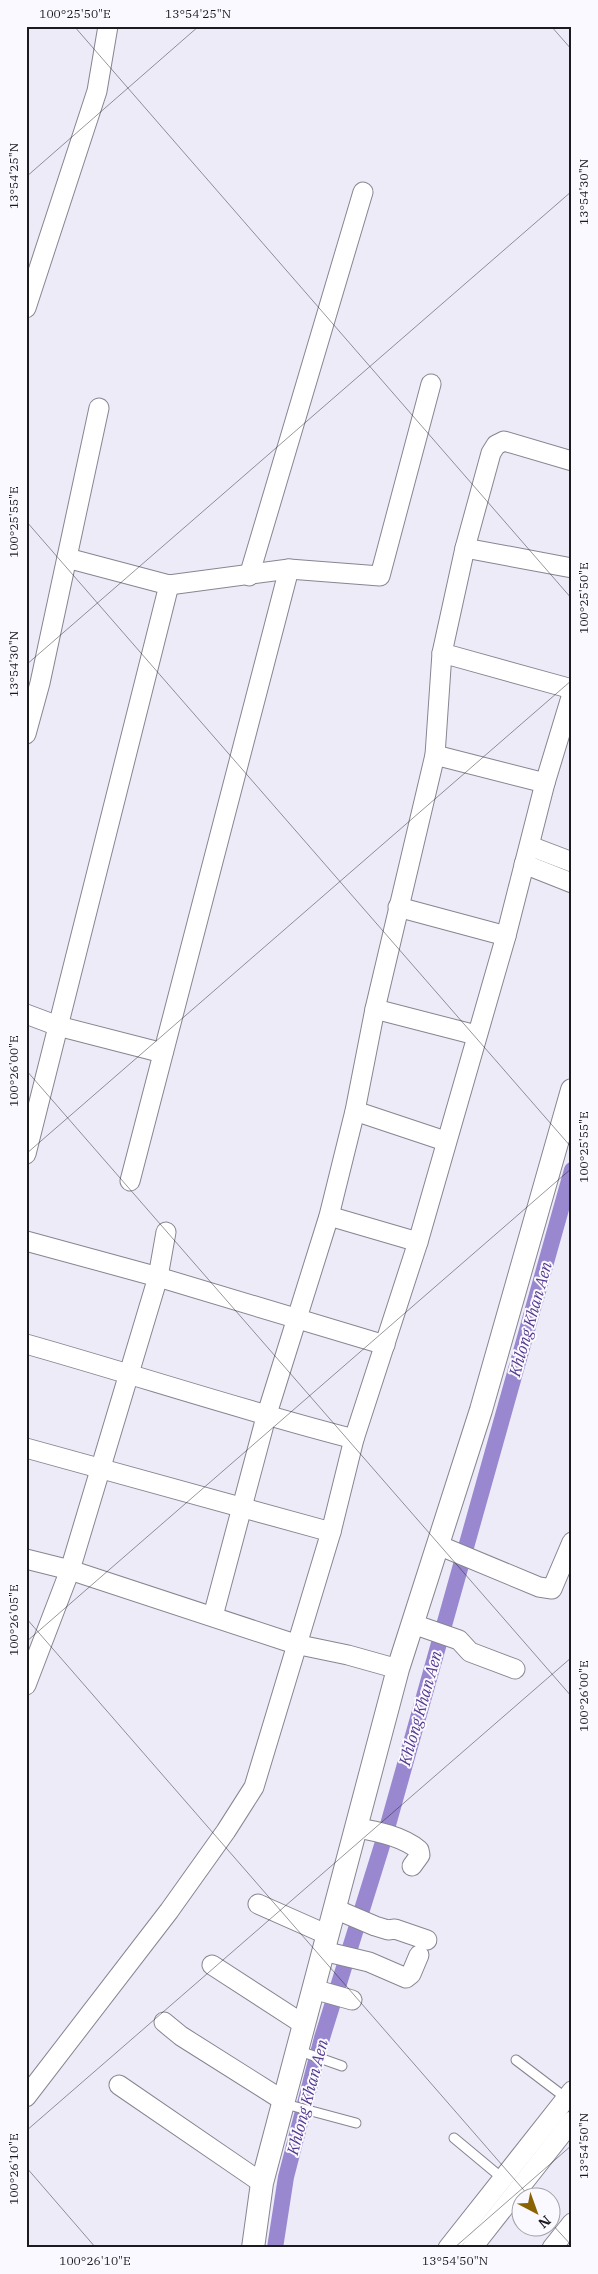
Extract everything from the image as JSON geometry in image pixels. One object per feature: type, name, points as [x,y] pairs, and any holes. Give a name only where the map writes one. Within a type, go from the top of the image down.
[{"type":"street","points":[[26,308],[97,91],[108,26]]},
{"type":"street","points":[[250,576],[363,192]]},
{"type":"street","points":[[67,558],[169,585],[250,576],[289,569],[380,576],[431,384]]},
{"type":"street","points":[[26,734],[33,682],[67,558],[99,408]]},
{"type":"street","points":[[213,1616],[266,1417],[330,1216],[355,1111],[398,907],[435,755],[442,653],[465,548],[490,453],[496,445],[504,441],[572,461]]},
{"type":"street","points":[[465,548],[572,568]]},
{"type":"street","points":[[130,1181],[289,569]]},
{"type":"street","points":[[26,1154],[169,585]]},
{"type":"street","points":[[442,653],[572,689]]},
{"type":"street","points":[[26,2097],[169,1911],[226,1831],[254,1787],[331,1532],[354,1439],[418,1242],[445,1141],[506,936],[545,784],[572,694]]},
{"type":"street","points":[[435,755],[545,784]]},
{"type":"street","points":[[530,846],[572,862]]},
{"type":"street","points":[[524,864],[572,883]]},
{"type":"street","points":[[398,907],[506,936]]},
{"type":"street","points":[[375,1009],[476,1035]]},
{"type":"street","points":[[26,1014],[58,1026],[163,1053]]},
{"type":"street","points":[[253,2248],[262,2183],[300,2051],[303,2024],[319,1991],[330,1947],[343,1912],[364,1829],[398,1669],[419,1625],[446,1548],[481,1410],[572,1090]]},
{"type":"street","points":[[355,1111],[445,1141]]},
{"type":"street","points":[[330,1216],[418,1242]]},
{"type":"street","points":[[26,1685],[70,1570],[158,1277],[166,1232]]},
{"type":"street","points":[[26,1241],[158,1277],[385,1344]]},
{"type":"street","points":[[26,1344],[128,1373],[266,1417],[354,1439]]},
{"type":"street","points":[[26,1448],[331,1532]]},
{"type":"street","points":[[446,1548],[539,1587],[552,1589],[572,1542]]},
{"type":"street","points":[[26,1559],[70,1570],[296,1644],[348,1655],[398,1669]]},
{"type":"street","points":[[419,1625],[459,1640],[470,1652],[514,1670]]},
{"type":"street","points":[[364,1829],[398,1839],[419,1850],[419,1857],[412,1866]]},
{"type":"street","points":[[258,1904],[330,1947],[406,1978],[411,1974],[423,1948],[395,1929],[388,1930],[375,1926],[343,1912]]},
{"type":"street","points":[[212,1965],[303,2024]]},
{"type":"street","points":[[319,1991],[352,2000]]},
{"type":"street","points":[[164,2022],[181,2036],[286,2103]]},
{"type":"street","points":[[119,2085],[262,2183]]},
{"type":"street","points":[[448,2248],[569,2094]]},
{"type":"street","points":[[472,2248],[572,2121]]},
{"type":"street","points":[[552,2248],[572,2224]]},
{"type":"lane","points":[[300,2051],[338,2065]]},
{"type":"lane","points":[[516,2060],[569,2094]]},
{"type":"lane","points":[[286,2103],[356,2123]]},
{"type":"lane","points":[[454,2138],[502,2178]]},
{"type":"waterway","name":"Khlong Khan Aen","points":[[275,2248],[286,2177],[322,2038],[384,1839],[572,1170]]}]
